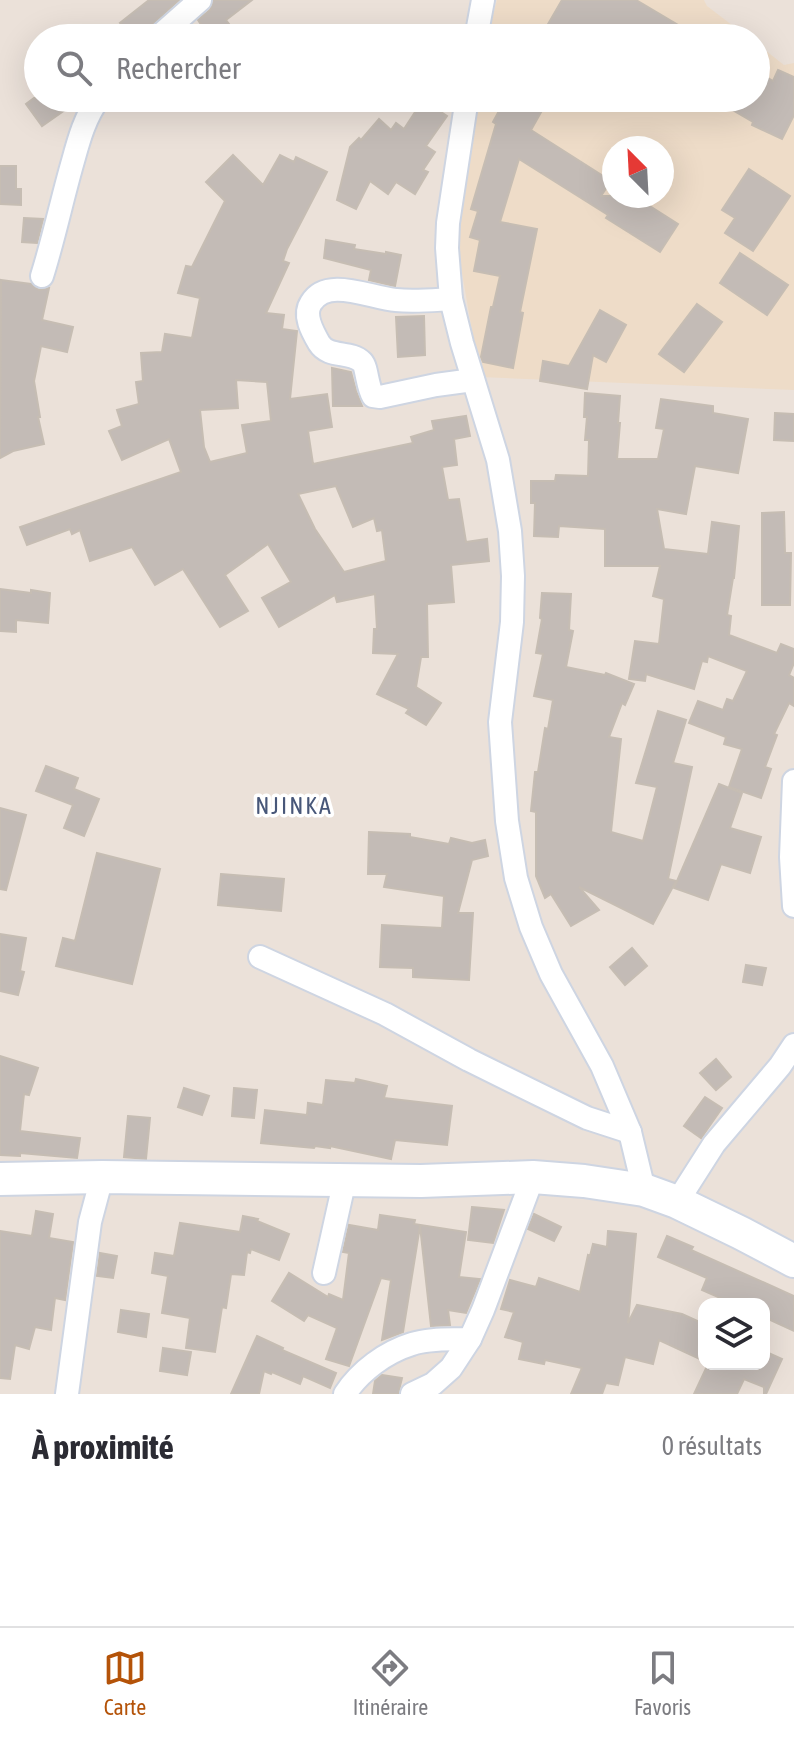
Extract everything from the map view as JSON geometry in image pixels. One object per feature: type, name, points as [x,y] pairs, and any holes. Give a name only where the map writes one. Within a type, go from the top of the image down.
[{"type":"main road","points":[[0,1179],[102,1177],[421,1181],[533,1177],[584,1181],[644,1190],[677,1202],[794,1261]]},
{"type":"street","points":[[173,24],[200,0]]},
{"type":"street","points":[[479,24],[483,0]]},
{"type":"street","points":[[42,276],[89,112]]},
{"type":"street","points":[[465,112],[447,248],[451,299],[498,460],[510,531],[512,622],[500,722],[507,821],[516,878],[531,927],[551,974],[602,1066],[630,1132],[644,1190]]},
{"type":"street","points":[[451,299],[399,301],[326,289],[312,300],[307,310],[320,346],[328,352],[360,360],[365,366],[368,387],[373,396],[473,380]]},
{"type":"street","points":[[794,781],[791,857],[794,906]]},
{"type":"street","points":[[260,957],[385,1014],[469,1060],[587,1118],[630,1132]]},
{"type":"street","points":[[677,1202],[714,1144],[794,1045]]},
{"type":"street","points":[[67,1394],[90,1222],[102,1177]]},
{"type":"street","points":[[412,1394],[433,1384],[451,1368],[470,1339],[533,1177]]},
{"type":"street","points":[[324,1273],[345,1179]]},
{"type":"street","points":[[345,1394],[363,1372],[390,1352],[414,1343],[470,1339]]},
{"type":"shaded area","points":[[497,0],[704,0],[707,6],[731,24],[491,24]]},
{"type":"shaded area","points":[[770,54],[784,65],[794,63],[794,390],[480,377],[457,244],[476,112],[770,112]]},
{"type":"building","points":[[149,0],[179,0],[152,24],[120,23]]},
{"type":"building","points":[[214,0],[252,0],[226,20],[229,24],[201,24],[198,20],[210,10]]},
{"type":"building","points":[[562,0],[636,0],[676,24],[548,24]]},
{"type":"building","points":[[778,70],[794,77],[794,115],[782,139],[752,125],[753,122],[736,112],[770,112],[770,79],[773,81]]},
{"type":"building","points":[[32,112],[62,112],[42,126]]},
{"type":"building","points":[[415,112],[441,112],[447,116],[426,146],[435,152],[423,170],[428,172],[415,194],[396,182],[388,194],[370,181],[356,209],[337,200],[350,147],[359,138],[361,140],[379,119],[391,130],[396,123],[404,129]]},
{"type":"building","points":[[498,112],[541,112],[531,130],[602,175],[602,208],[653,208],[678,224],[660,252],[519,159],[500,222],[537,229],[520,312],[523,313],[513,368],[483,362],[481,357],[500,276],[474,271],[480,240],[470,237],[478,211],[471,209],[496,124],[493,122]]},
{"type":"building","points":[[233,155],[263,185],[280,155],[294,162],[296,157],[327,172],[287,249],[283,261],[289,263],[266,313],[284,315],[282,329],[297,331],[290,399],[327,394],[332,427],[308,431],[313,464],[413,443],[411,437],[434,430],[432,421],[466,416],[470,436],[454,439],[457,465],[442,467],[448,500],[459,499],[466,542],[487,539],[489,561],[451,565],[454,602],[427,604],[428,657],[421,657],[416,687],[441,703],[426,725],[406,713],[409,709],[377,694],[398,654],[373,653],[374,629],[377,629],[375,594],[337,602],[335,595],[279,627],[262,598],[291,582],[268,544],[225,575],[248,611],[220,627],[183,569],[155,585],[132,547],[90,561],[80,530],[72,534],[70,529],[27,545],[20,527],[181,472],[169,439],[122,460],[109,431],[122,426],[117,410],[139,404],[136,382],[143,381],[141,353],[162,352],[165,334],[192,338],[200,298],[178,293],[186,266],[192,267],[225,201],[206,182]],"holes":[[[236,380],[267,382],[271,421],[242,425],[247,453],[210,462],[204,447],[200,410],[238,408]],[[336,486],[353,527],[374,518],[377,531],[382,530],[386,561],[344,572],[315,529],[298,494]]]},
{"type":"building","points":[[0,166],[16,166],[16,189],[21,189],[21,205],[0,204]]},
{"type":"building","points":[[749,169],[790,196],[753,251],[725,233],[735,218],[722,210]]},
{"type":"building","points":[[24,218],[43,219],[37,243],[22,242]]},
{"type":"building","points":[[326,240],[355,245],[354,249],[401,255],[395,286],[369,280],[371,270],[324,258]]},
{"type":"building","points":[[740,253],[788,285],[767,315],[720,283]]},
{"type":"building","points":[[1,280],[31,284],[39,290],[49,288],[42,320],[73,327],[67,352],[41,346],[34,381],[44,444],[13,451],[0,458]]},
{"type":"building","points":[[697,304],[722,322],[684,372],[659,354]]},
{"type":"building","points":[[600,310],[626,325],[606,362],[593,355],[587,389],[540,381],[543,361],[569,366]]},
{"type":"building","points":[[424,316],[425,355],[398,357],[396,317]]},
{"type":"building","points":[[332,368],[351,372],[362,406],[333,406]]},
{"type":"building","points":[[585,393],[620,396],[617,459],[658,459],[664,429],[656,428],[661,399],[713,406],[713,413],[748,419],[738,473],[695,466],[686,514],[657,509],[664,549],[708,554],[712,522],[739,526],[727,615],[731,616],[729,635],[777,653],[781,644],[794,649],[794,663],[789,675],[794,678],[794,706],[789,703],[774,734],[777,735],[765,767],[771,769],[761,798],[729,787],[742,749],[724,744],[726,737],[689,723],[698,701],[723,710],[727,699],[733,701],[747,671],[708,656],[707,662],[702,661],[694,689],[646,674],[645,681],[629,679],[635,641],[659,644],[664,599],[653,596],[660,566],[605,566],[605,529],[559,526],[558,537],[534,536],[535,503],[531,503],[531,481],[555,481],[556,475],[588,476]]},
{"type":"building","points":[[775,413],[794,414],[794,441],[774,440]]},
{"type":"building","points":[[784,512],[785,553],[791,553],[790,605],[762,605],[762,513]]},
{"type":"building","points":[[0,589],[50,593],[48,623],[16,620],[16,632],[0,631]]},
{"type":"building","points":[[542,593],[571,594],[569,630],[573,631],[566,667],[606,673],[634,684],[625,705],[622,703],[609,737],[621,739],[611,832],[643,841],[657,787],[636,783],[658,711],[686,720],[673,763],[692,767],[668,879],[676,881],[653,924],[579,887],[599,910],[571,926],[551,894],[545,898],[536,876],[536,812],[531,811],[535,772],[538,772],[553,700],[534,696],[543,654],[536,653],[542,619]]},
{"type":"building","points":[[46,766],[78,778],[74,789],[99,799],[84,836],[64,828],[73,805],[36,791]]},
{"type":"building","points":[[719,784],[742,793],[730,828],[761,837],[750,873],[721,864],[708,900],[674,888]]},
{"type":"building","points":[[0,808],[26,815],[6,890],[0,889]]},
{"type":"building","points":[[369,832],[410,834],[410,837],[449,844],[451,838],[472,843],[485,840],[488,856],[472,860],[458,913],[473,913],[469,980],[413,977],[413,968],[380,967],[382,925],[442,928],[444,896],[384,887],[387,874],[368,874]]},
{"type":"building","points":[[97,853],[160,869],[132,984],[56,966],[63,938],[75,941]]},
{"type":"building","points":[[221,874],[284,879],[281,911],[218,905]]},
{"type":"building","points":[[0,934],[26,938],[20,971],[24,972],[18,995],[0,991]]},
{"type":"building","points":[[632,948],[647,966],[625,985],[610,967]]},
{"type":"building","points":[[746,965],[766,968],[762,985],[743,982]]},
{"type":"building","points":[[0,1056],[38,1068],[29,1095],[24,1094],[20,1131],[80,1138],[77,1158],[20,1153],[20,1156],[0,1155]]},
{"type":"building","points":[[716,1059],[731,1077],[716,1090],[700,1073]]},
{"type":"building","points":[[356,1079],[387,1086],[384,1098],[452,1106],[447,1145],[395,1140],[391,1159],[330,1146],[314,1148],[261,1143],[265,1110],[307,1115],[308,1103],[323,1105],[326,1080],[355,1083]]},
{"type":"building","points":[[184,1088],[209,1096],[202,1115],[178,1107]]},
{"type":"building","points":[[234,1088],[257,1090],[254,1118],[232,1116]]},
{"type":"building","points":[[705,1097],[722,1108],[701,1138],[684,1126]]},
{"type":"building","points":[[128,1116],[150,1118],[146,1159],[124,1157]]},
{"type":"building","points":[[472,1207],[504,1210],[493,1243],[468,1240]]},
{"type":"building","points":[[36,1211],[53,1214],[49,1238],[73,1242],[65,1300],[55,1298],[51,1330],[35,1327],[29,1349],[15,1345],[10,1379],[0,1378],[0,1231],[32,1236]]},
{"type":"building","points":[[534,1214],[561,1227],[554,1241],[528,1229]]},
{"type":"building","points":[[380,1215],[466,1232],[459,1277],[480,1279],[466,1313],[448,1310],[450,1325],[431,1326],[420,1226],[403,1332],[382,1340],[391,1280],[381,1278],[349,1366],[326,1359],[337,1328],[308,1315],[304,1321],[272,1301],[289,1273],[328,1297],[329,1294],[343,1300],[349,1253],[343,1252],[349,1225],[378,1230]]},
{"type":"building","points":[[243,1216],[258,1219],[289,1234],[279,1260],[251,1249],[250,1253],[247,1252],[244,1275],[231,1274],[215,1352],[186,1348],[190,1318],[162,1313],[168,1276],[152,1273],[155,1253],[174,1256],[180,1223],[240,1232]]},
{"type":"building","points":[[608,1231],[636,1234],[628,1323],[637,1305],[682,1314],[698,1321],[698,1358],[659,1340],[653,1364],[625,1357],[618,1385],[606,1383],[602,1394],[571,1394],[582,1368],[545,1360],[544,1364],[519,1359],[523,1342],[505,1337],[514,1312],[501,1309],[510,1280],[536,1287],[539,1278],[580,1292],[593,1244],[607,1247]]},
{"type":"building","points":[[667,1236],[693,1247],[691,1250],[794,1296],[794,1331],[770,1320],[770,1298],[720,1298],[702,1290],[707,1278],[658,1257]]},
{"type":"building","points":[[100,1253],[117,1256],[113,1278],[97,1276]]},
{"type":"building","points":[[121,1310],[149,1314],[146,1337],[118,1332]]},
{"type":"building","points":[[257,1336],[336,1373],[330,1388],[303,1376],[300,1384],[264,1371],[259,1394],[231,1394]]},
{"type":"building","points":[[163,1348],[191,1352],[187,1375],[160,1371]]},
{"type":"building","points":[[770,1354],[782,1359],[766,1394],[764,1387],[744,1379],[737,1394],[694,1394],[705,1370],[770,1370]]},
{"type":"building","points":[[382,1375],[402,1378],[398,1394],[373,1394],[375,1381]]},
{"type":"district","name":"NJINKA","points":[[294,806]]}]
